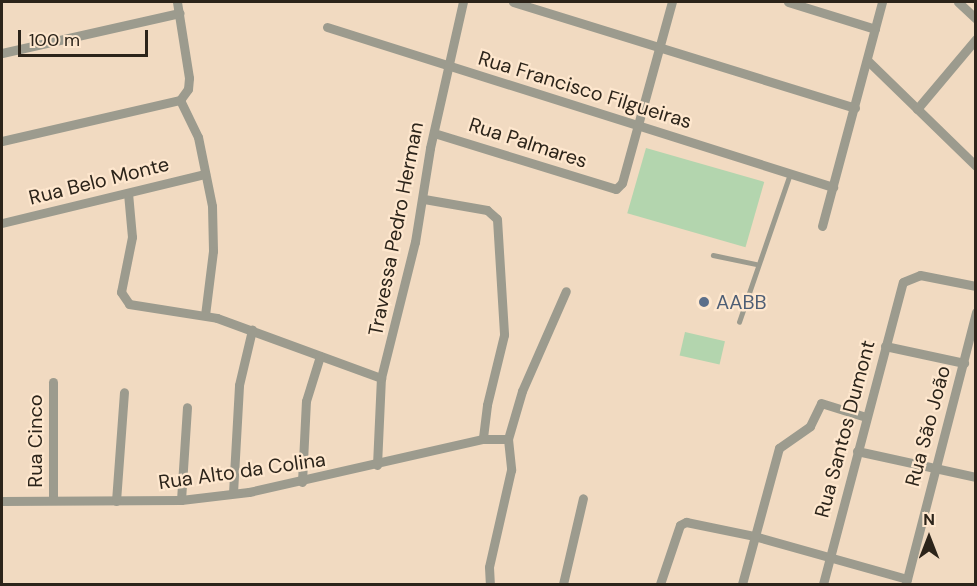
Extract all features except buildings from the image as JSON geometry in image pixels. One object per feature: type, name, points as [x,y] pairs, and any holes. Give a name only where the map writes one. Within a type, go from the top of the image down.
[{"type":"street","points":[[2,141],[180,100],[188,89],[189,78],[177,2]]},
{"type":"street","name":"Travessa Pedro Herman","points":[[377,465],[381,378],[424,199],[447,66],[463,2]]},
{"type":"street","points":[[513,2],[855,108]]},
{"type":"street","points":[[638,125],[672,2]]},
{"type":"street","points":[[788,2],[875,29]]},
{"type":"street","points":[[822,226],[882,2]]},
{"type":"street","points":[[958,2],[975,19]]},
{"type":"street","points":[[2,53],[180,13]]},
{"type":"street","name":"Rua Francisco Filgueiras","points":[[327,27],[833,187]]},
{"type":"street","points":[[917,109],[975,39]]},
{"type":"street","points":[[867,60],[975,166]]},
{"type":"street","points":[[180,100],[198,137],[214,238],[205,315]]},
{"type":"street","name":"Rua Palmares","points":[[434,133],[610,188],[622,183],[638,125]]},
{"type":"street","name":"Rua Belo Monte","points":[[2,223],[205,174]]},
{"type":"street","points":[[128,193],[132,237],[122,284],[122,297],[132,306],[205,315],[381,378]]},
{"type":"street","points":[[424,199],[487,210],[497,219],[504,335],[487,405],[483,440]]},
{"type":"street","name":"Rua Santos Dumont","points":[[823,585],[903,282],[920,275],[975,286]]},
{"type":"street","points":[[490,585],[489,567],[512,470],[508,439],[522,391],[566,291]]},
{"type":"street","name":"Rua São João","points":[[906,582],[964,363],[973,338],[975,312]]},
{"type":"street","points":[[233,493],[239,386],[252,330]]},
{"type":"street","points":[[885,346],[964,363]]},
{"type":"street","points":[[302,482],[306,401],[321,356]]},
{"type":"street","name":"Rua Cinco","points":[[53,382],[53,500]]},
{"type":"street","points":[[116,501],[124,392]]},
{"type":"street","points":[[742,585],[777,453],[786,441],[812,424],[818,405],[828,403],[866,417]]},
{"type":"street","points":[[181,500],[187,407]]},
{"type":"street","name":"Rua Alto da Colina","points":[[2,501],[181,500],[302,482],[483,440],[508,439]]},
{"type":"street","points":[[857,451],[975,477]]},
{"type":"street","points":[[563,585],[584,498]]},
{"type":"street","points":[[660,585],[680,525],[686,522],[754,536],[831,556],[906,582]]},
{"type":"lane","points":[[739,322],[756,264],[790,174]]},
{"type":"lane","points":[[713,255],[756,264]]},
{"type":"green space","points":[[646,148],[764,182],[745,247],[627,213]]},
{"type":"green space","points":[[685,332],[725,341],[720,365],[680,355]]},
{"type":"place","name":"AABB","points":[[704,302]]}]
